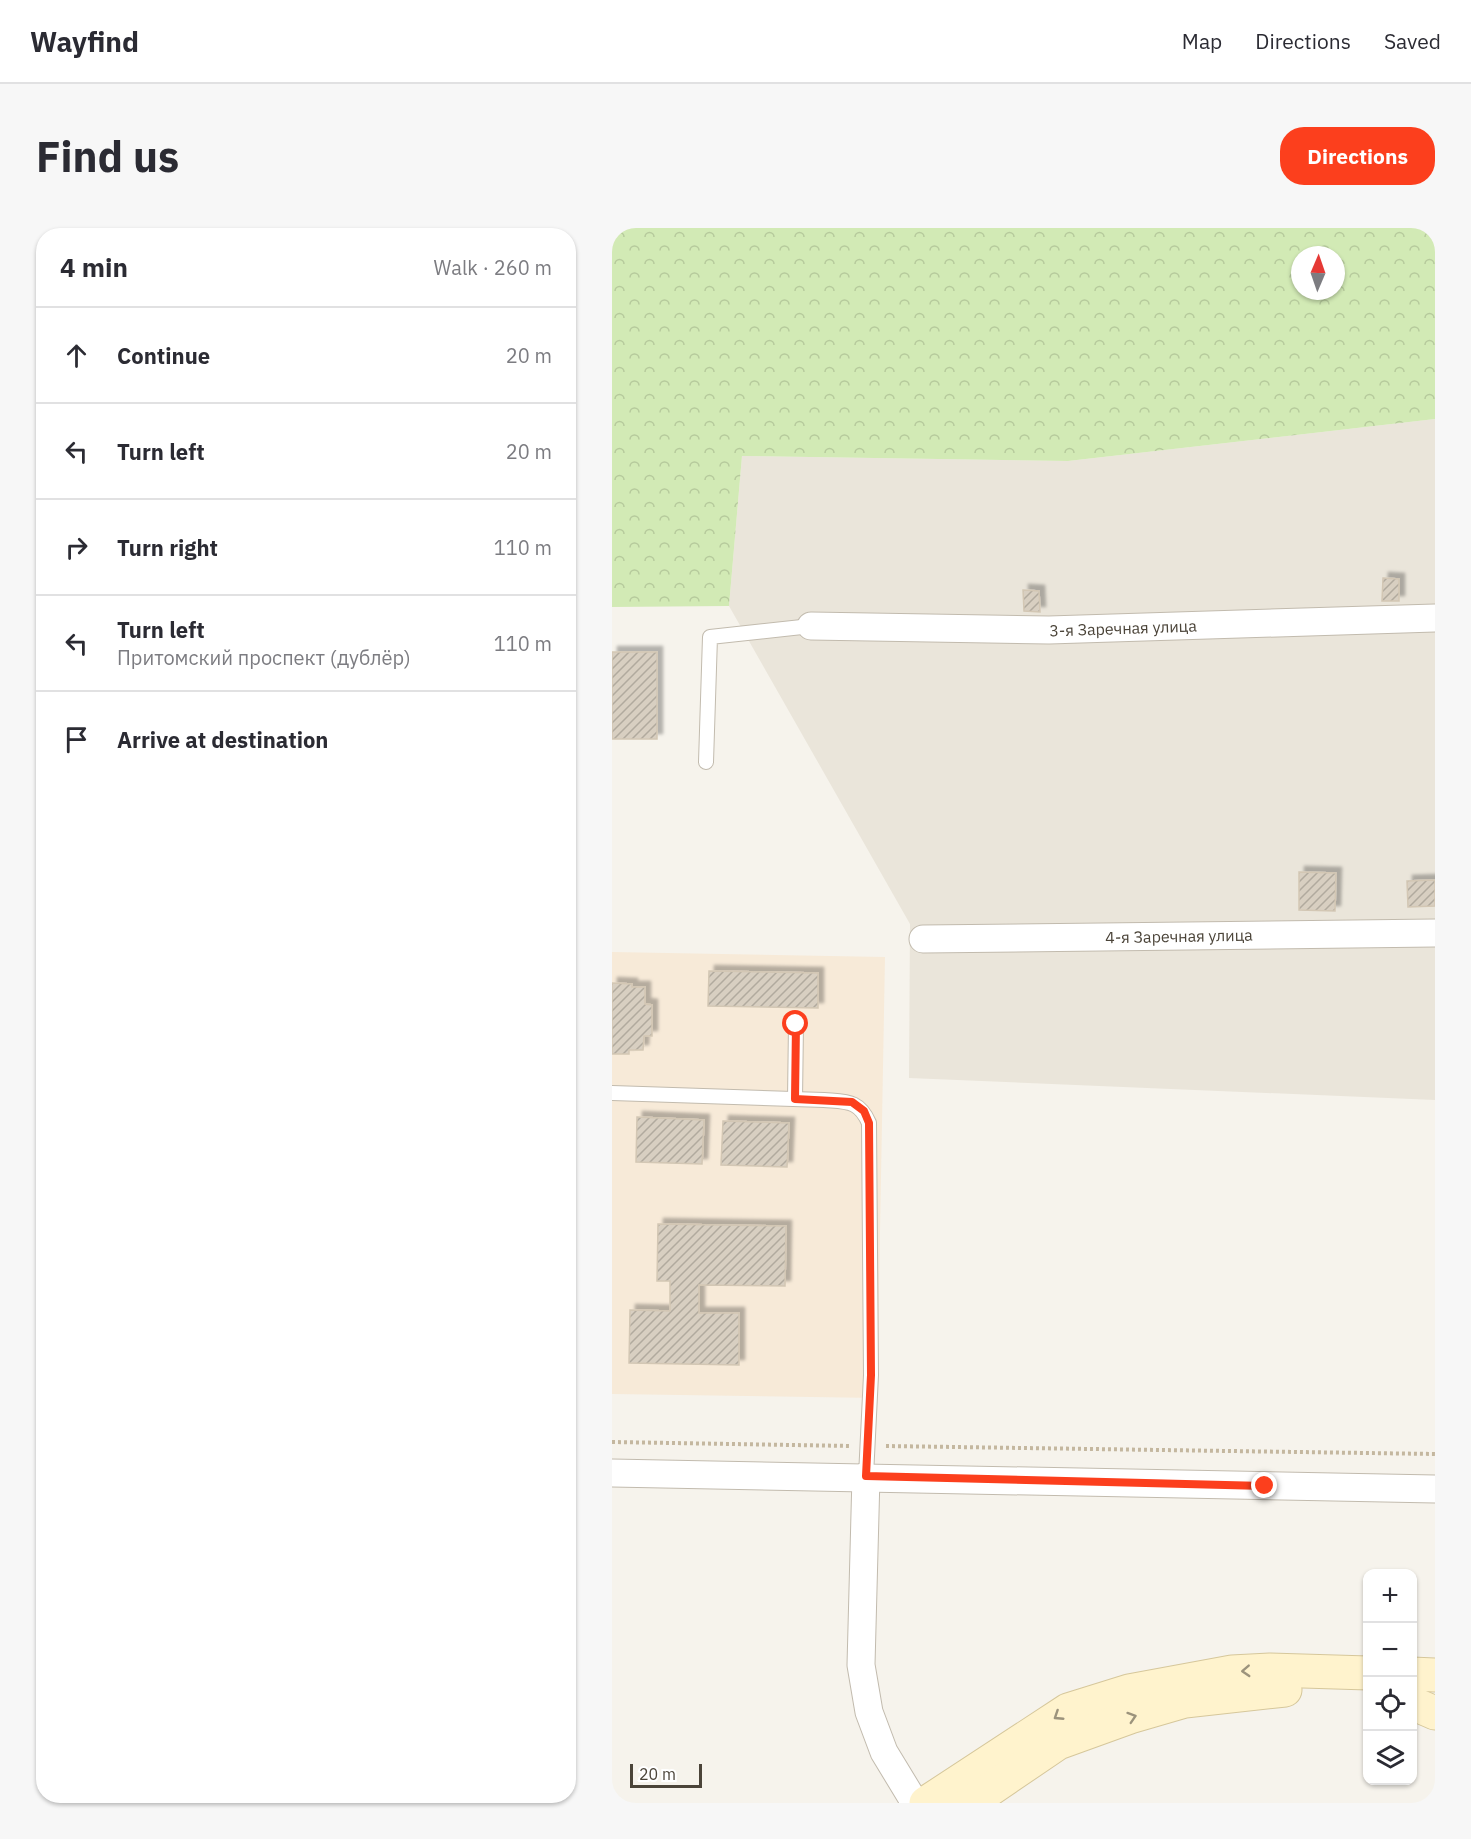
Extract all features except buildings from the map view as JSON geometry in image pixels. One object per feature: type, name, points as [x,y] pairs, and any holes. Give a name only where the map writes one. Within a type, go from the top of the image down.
[{"type":"main road","points":[[926,1803],[1068,1710],[1129,1691],[1232,1672],[1270,1670],[1363,1673]]},
{"type":"main road","points":[[1417,1674],[1435,1675]]},
{"type":"main road","points":[[970,1803],[1058,1743],[1185,1701],[1296,1689],[1363,1690]]},
{"type":"main road","points":[[1417,1691],[1435,1692]]},
{"type":"main road","points":[[1417,1705],[1435,1713]]},
{"type":"street","name":"3-я Заречная улица","points":[[811,626],[1049,630],[1435,618]]},
{"type":"street","name":"4-я Заречная улица","points":[[923,939],[1435,933]]},
{"type":"street","points":[[612,1473],[866,1476],[1435,1489]]},
{"type":"street","points":[[866,1476],[861,1665],[869,1712],[884,1752],[915,1803]]},
{"type":"lane","points":[[706,762],[710,637],[811,626]]},
{"type":"lane","points":[[795,1099],[796,1024]]},
{"type":"lane","points":[[612,1093],[852,1102],[864,1111],[869,1123],[871,1375],[866,1476]]},
{"type":"path","points":[[612,1442],[1435,1454]]},
{"type":"shaded area","points":[[1435,419],[1435,1100],[909,1078],[910,924],[729,606],[742,456],[1068,461]]},
{"type":"shaded area","points":[[612,952],[885,957],[877,1398],[612,1394]]},
{"type":"green space","points":[[612,228],[1435,228],[1435,419],[1068,461],[742,456],[729,606],[612,607]]},
{"type":"route","points":[[796,1024],[795,1099],[852,1102],[864,1111],[869,1123],[871,1375],[866,1476],[1265,1486]]}]
